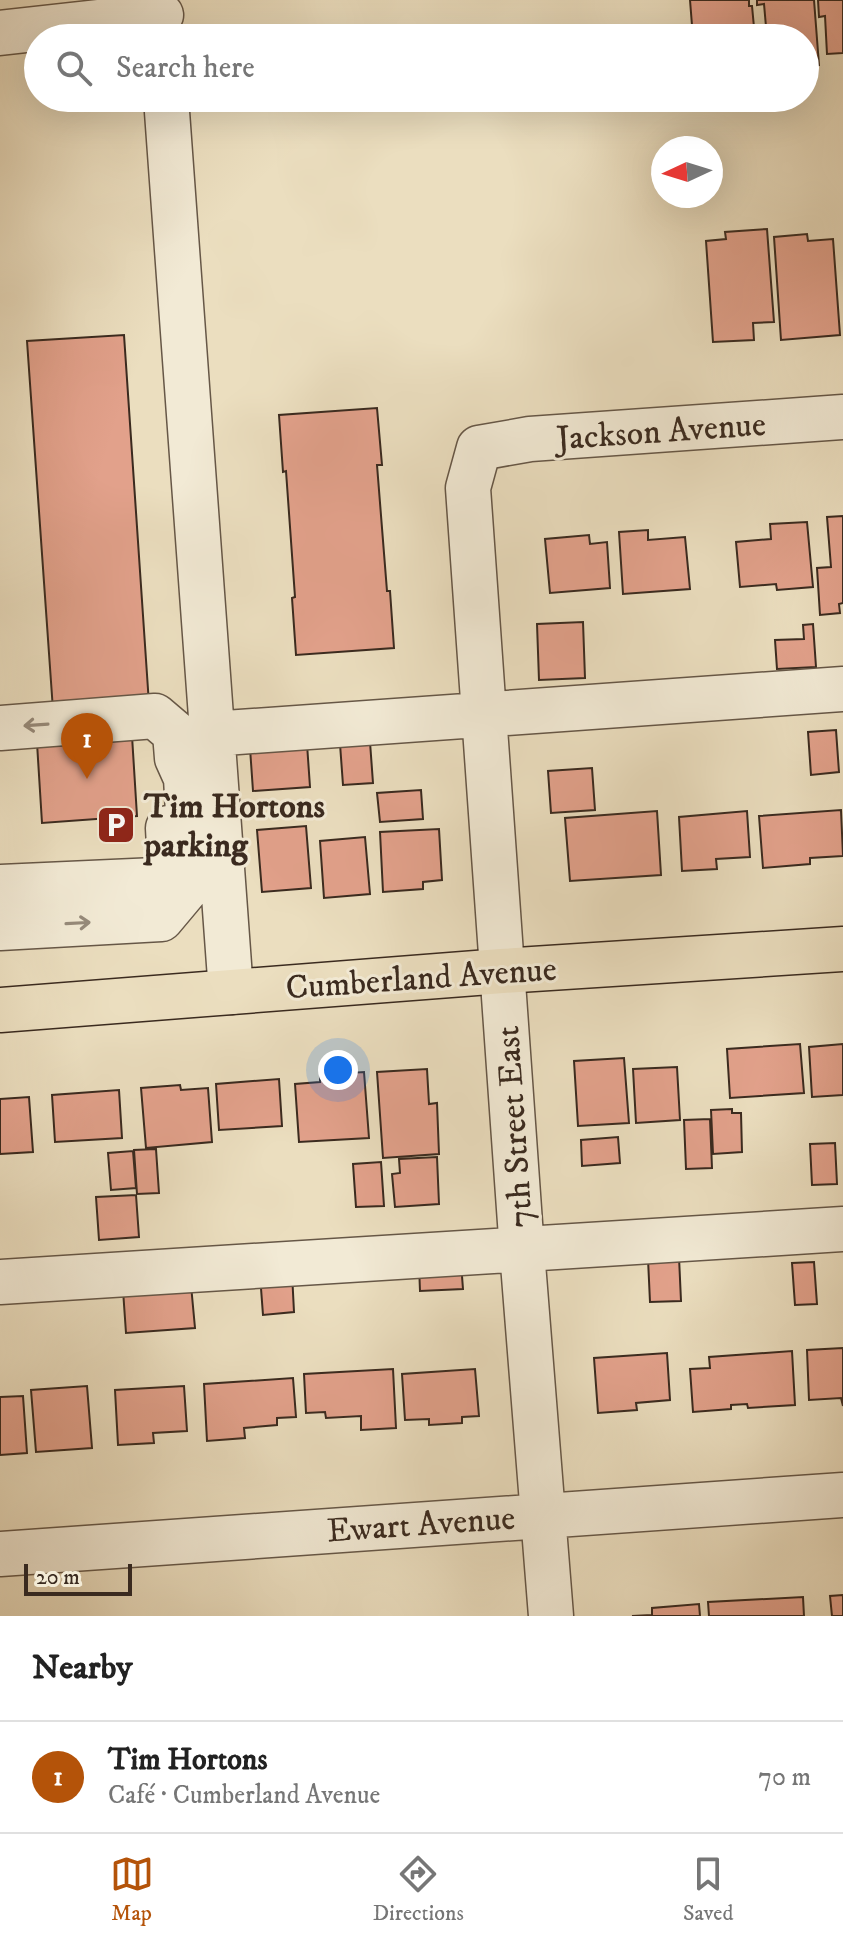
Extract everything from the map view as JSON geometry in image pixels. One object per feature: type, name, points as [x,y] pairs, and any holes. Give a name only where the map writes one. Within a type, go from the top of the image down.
[{"type":"main road","name":"Cumberland Avenue","points":[[0,1010],[502,971],[843,949]]},
{"type":"street","points":[[97,24],[161,18]]},
{"type":"street","points":[[0,33],[24,31]]},
{"type":"street","points":[[167,112],[231,992]]},
{"type":"street","name":"Jackson Avenue","points":[[479,448],[530,439],[843,417]]},
{"type":"street","name":"7th Street East","points":[[479,448],[468,488],[541,1515],[551,1616]]},
{"type":"street","points":[[211,734],[843,689]]},
{"type":"street","points":[[0,728],[155,716],[175,733],[177,758],[186,778],[192,882],[161,919],[0,928]]},
{"type":"street","points":[[0,887],[156,880],[170,864],[164,780],[177,758]]},
{"type":"street","points":[[0,1282],[843,1229]]},
{"type":"street","name":"Ewart Avenue","points":[[0,1554],[843,1495]]},
{"type":"building","points":[[690,0],[749,0],[749,6],[752,6],[754,24],[692,24]]},
{"type":"building","points":[[757,0],[814,0],[816,24],[766,24],[764,4],[757,5]]},
{"type":"building","points":[[818,0],[843,0],[843,53],[827,54],[825,16],[819,17]]},
{"type":"building","points":[[767,229],[774,322],[753,323],[754,340],[713,342],[706,241],[726,239],[725,232]]},
{"type":"building","points":[[807,234],[808,241],[833,239],[840,335],[781,340],[774,237]]},
{"type":"building","points":[[124,335],[149,704],[53,710],[27,341]]},
{"type":"building","points":[[377,408],[382,465],[377,465],[394,648],[296,655],[292,598],[295,597],[279,415]]},
{"type":"building","points":[[843,516],[843,603],[839,604],[840,613],[820,615],[817,568],[831,567],[827,517]]},
{"type":"building","points":[[807,522],[813,587],[777,590],[776,584],[740,587],[736,542],[771,539],[770,524]]},
{"type":"building","points":[[648,530],[648,540],[685,537],[690,589],[623,594],[619,532]]},
{"type":"building","points":[[589,535],[590,544],[607,542],[610,588],[550,593],[545,539]]},
{"type":"building","points":[[583,622],[585,678],[539,680],[537,624]]},
{"type":"building","points":[[813,624],[816,667],[777,669],[775,640],[804,639],[803,625]]},
{"type":"building","points":[[836,730],[839,772],[811,775],[808,732]]},
{"type":"building","points":[[132,736],[137,816],[42,823],[37,743]]},
{"type":"building","points":[[370,742],[373,783],[343,785],[340,744]]},
{"type":"building","points":[[307,744],[310,787],[253,791],[250,748]]},
{"type":"building","points":[[592,768],[595,810],[551,813],[548,771]]},
{"type":"building","points":[[421,790],[423,819],[380,822],[377,793]]},
{"type":"building","points":[[841,810],[843,856],[810,858],[810,864],[763,868],[759,816]]},
{"type":"building","points":[[657,811],[661,875],[570,881],[565,818]]},
{"type":"building","points":[[747,811],[750,857],[716,859],[717,869],[682,871],[679,817]]},
{"type":"building","points":[[306,826],[311,888],[262,892],[257,830]]},
{"type":"building","points":[[439,829],[442,880],[423,882],[423,889],[383,892],[380,832]]},
{"type":"building","points":[[365,837],[370,894],[324,898],[320,841]]},
{"type":"building","points":[[800,1044],[804,1093],[730,1098],[727,1049]]},
{"type":"building","points":[[843,1044],[843,1095],[812,1097],[809,1047]]},
{"type":"building","points":[[624,1058],[629,1123],[578,1126],[574,1061]]},
{"type":"building","points":[[677,1067],[680,1120],[636,1123],[633,1069]]},
{"type":"building","points":[[427,1069],[429,1104],[437,1103],[439,1154],[383,1158],[377,1072]]},
{"type":"building","points":[[364,1072],[369,1138],[299,1142],[295,1084],[320,1082],[320,1075]]},
{"type":"building","points":[[279,1079],[282,1126],[219,1130],[216,1084]]},
{"type":"building","points":[[180,1085],[181,1090],[208,1088],[212,1142],[146,1148],[141,1088]]},
{"type":"building","points":[[119,1090],[122,1138],[55,1142],[52,1095]]},
{"type":"building","points":[[29,1097],[33,1152],[0,1154],[0,1099]]},
{"type":"building","points":[[732,1109],[732,1113],[741,1113],[742,1152],[713,1154],[711,1110]]},
{"type":"building","points":[[710,1119],[712,1168],[686,1169],[684,1120]]},
{"type":"building","points":[[618,1137],[620,1163],[582,1166],[581,1140]]},
{"type":"building","points":[[835,1143],[837,1184],[812,1185],[810,1144]]},
{"type":"building","points":[[156,1149],[159,1193],[137,1194],[134,1150]]},
{"type":"building","points":[[133,1151],[136,1188],[111,1190],[108,1153]]},
{"type":"building","points":[[437,1157],[439,1204],[395,1207],[392,1174],[400,1173],[399,1159]]},
{"type":"building","points":[[381,1162],[384,1206],[356,1207],[353,1164]]},
{"type":"building","points":[[136,1195],[139,1237],[99,1240],[96,1197]]},
{"type":"building","points":[[679,1257],[681,1301],[650,1302],[648,1259]]},
{"type":"building","points":[[814,1262],[817,1304],[795,1305],[792,1263]]},
{"type":"building","points":[[461,1263],[463,1289],[420,1291],[419,1265]]},
{"type":"building","points":[[292,1273],[294,1312],[263,1315],[260,1275]]},
{"type":"building","points":[[191,1285],[195,1328],[126,1333],[123,1290]]},
{"type":"building","points":[[843,1348],[843,1406],[841,1398],[809,1400],[807,1350]]},
{"type":"building","points":[[792,1351],[795,1405],[748,1408],[747,1404],[731,1405],[731,1409],[693,1412],[690,1369],[710,1368],[709,1357]]},
{"type":"building","points":[[667,1353],[670,1400],[636,1403],[637,1410],[598,1413],[594,1358]]},
{"type":"building","points":[[393,1369],[396,1428],[361,1430],[361,1416],[326,1418],[325,1412],[306,1413],[304,1374]]},
{"type":"building","points":[[475,1369],[479,1416],[462,1417],[462,1423],[429,1425],[429,1419],[405,1420],[402,1374]]},
{"type":"building","points":[[293,1378],[296,1417],[277,1418],[277,1425],[244,1428],[245,1438],[207,1441],[204,1384]]},
{"type":"building","points":[[87,1386],[92,1448],[36,1452],[31,1390]]},
{"type":"building","points":[[184,1386],[187,1431],[153,1433],[154,1443],[118,1445],[115,1390]]},
{"type":"building","points":[[23,1396],[27,1453],[0,1455],[0,1397]]},
{"type":"building","points":[[843,1595],[843,1616],[832,1616],[830,1596]]},
{"type":"building","points":[[803,1597],[804,1616],[709,1616],[708,1602]]},
{"type":"building","points":[[699,1604],[700,1616],[632,1616],[652,1615],[652,1608]]},
{"type":"place","name":"Tim Hortons","points":[[87,779]]},
{"type":"place","name":"Tim Hortons parking","points":[[116,825]]}]
